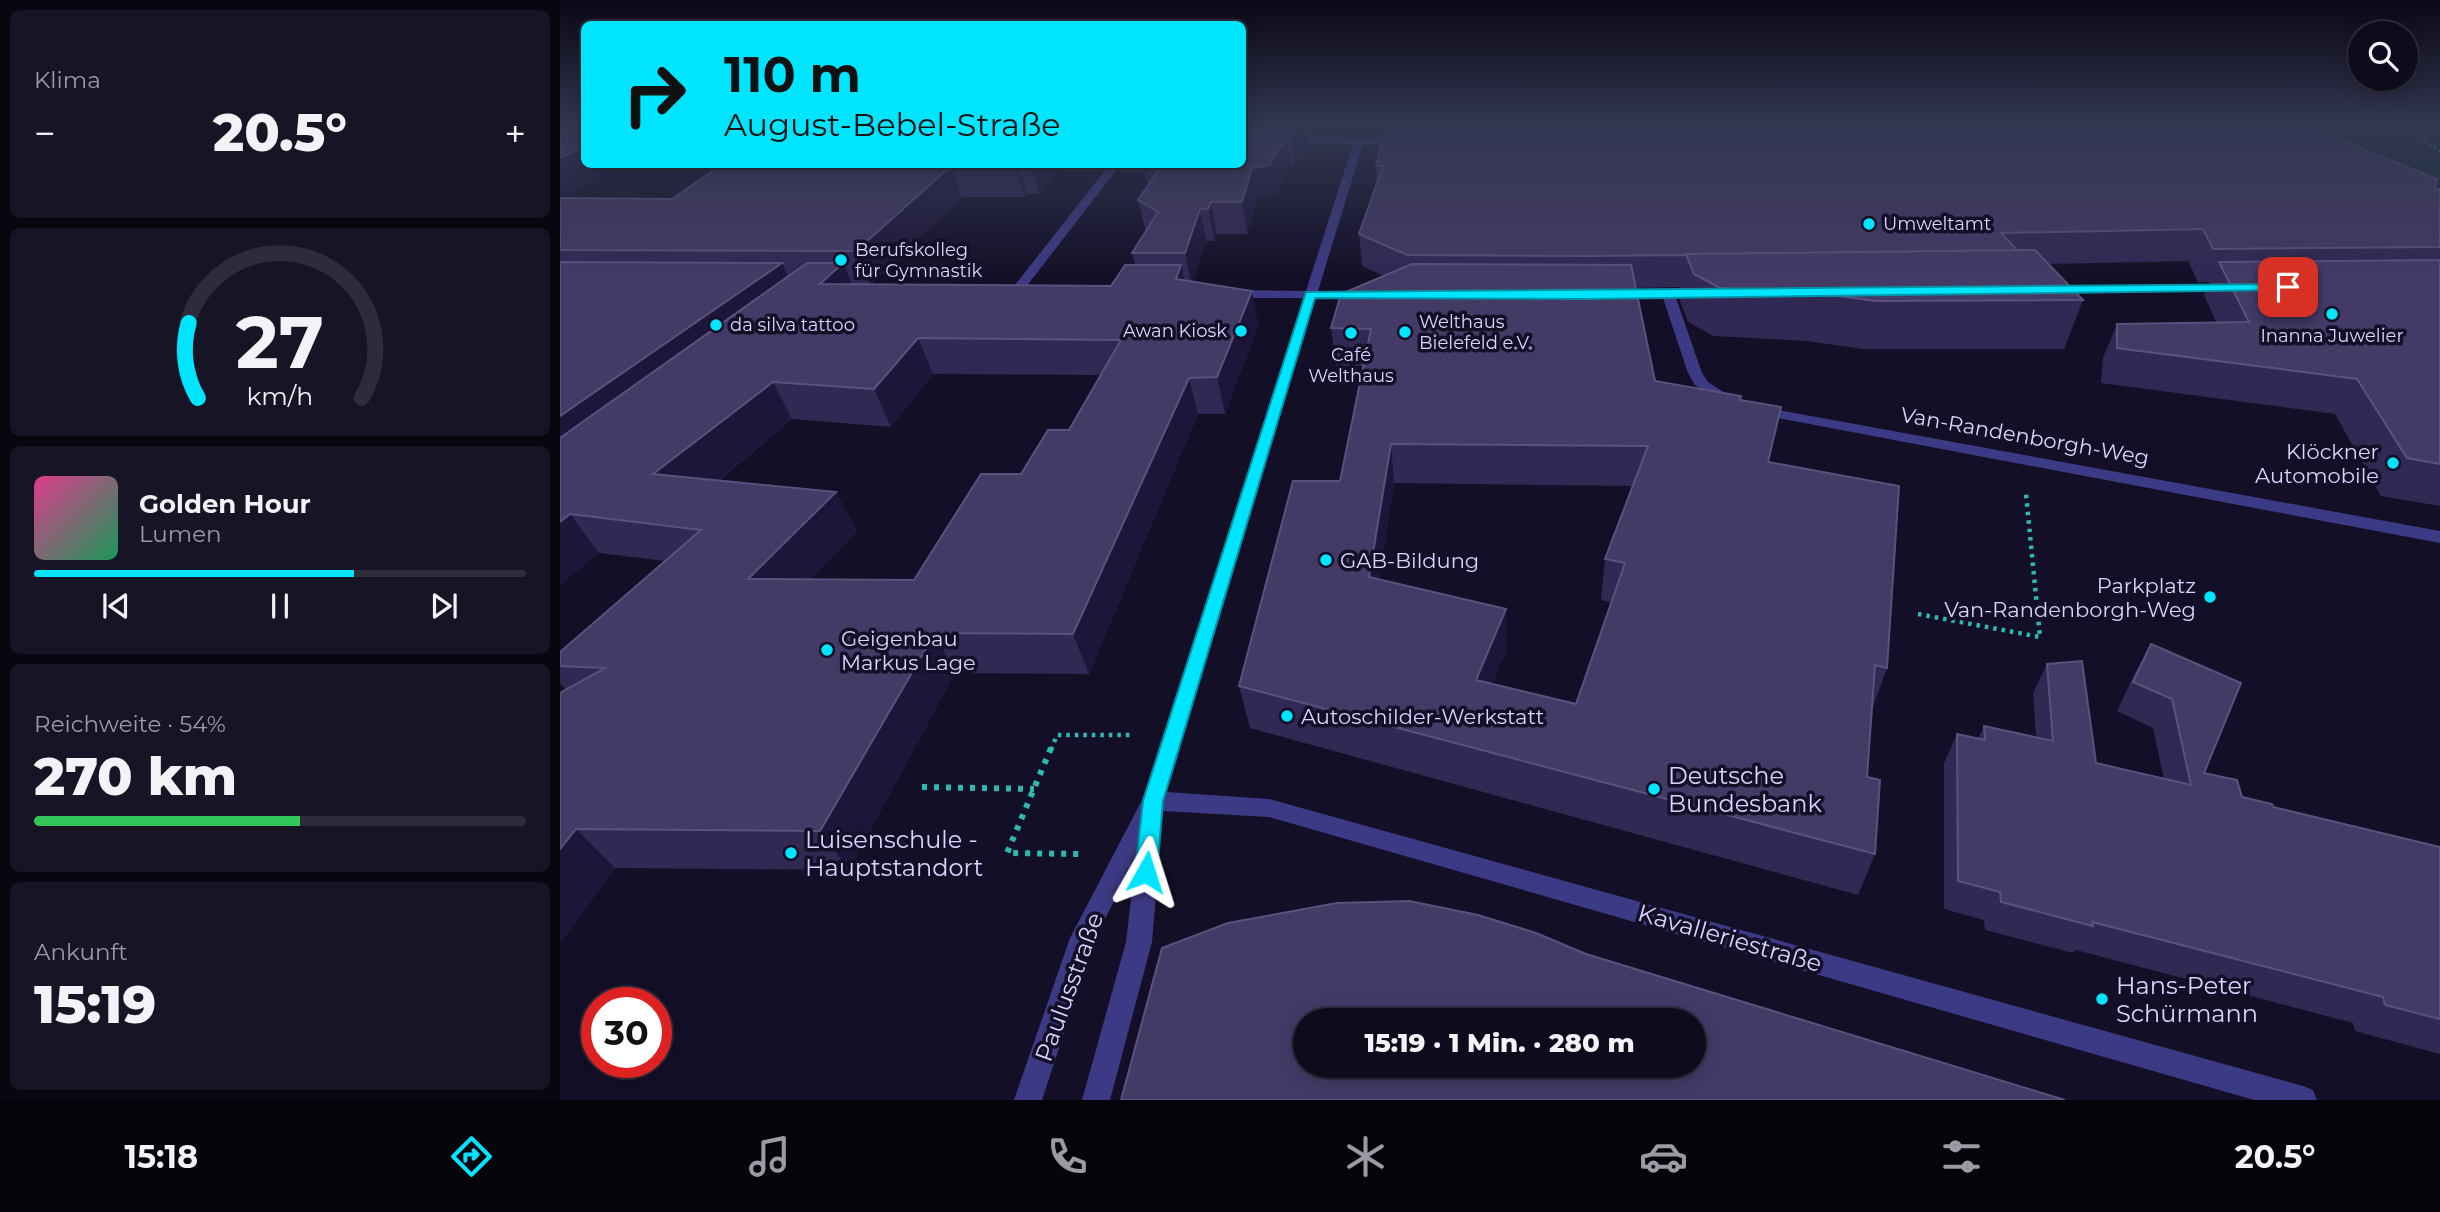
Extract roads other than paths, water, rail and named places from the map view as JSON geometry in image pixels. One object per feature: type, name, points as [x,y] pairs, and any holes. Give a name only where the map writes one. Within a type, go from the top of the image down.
[{"type":"street","points":[[1015,293],[1106,176]]},
{"type":"street","name":"Paulusstraße","points":[[1028,1100],[1082,939],[1153,801],[1348,176]]},
{"type":"street","points":[[2040,290],[2247,288]]},
{"type":"street","points":[[1218,294],[1380,295]]},
{"type":"street","name":"Van-Randenborgh-Weg","points":[[1668,294],[1695,373],[1710,390],[1733,404],[2440,537]]},
{"type":"street","points":[[1601,295],[1723,294]]},
{"type":"street","name":"Paulusstraße","points":[[1096,1100],[1139,942],[1153,801]]},
{"type":"street","name":"Kavalleriestraße","points":[[1153,801],[1269,808],[2300,1100]]},
{"type":"place","name":"Umweltamt","points":[[1869,224]]},
{"type":"place","name":"Berufskolleg für Gymnastik","points":[[841,260]]},
{"type":"place","name":"Inanna Juwelier","points":[[2332,314]]},
{"type":"place","name":"da silva tattoo","points":[[716,325]]},
{"type":"place","name":"Awan Kiosk","points":[[1241,331]]},
{"type":"place","name":"Welthaus Bielefeld e.V.","points":[[1405,332]]},
{"type":"place","name":"Café Welthaus","points":[[1351,333]]},
{"type":"place","name":"Klöckner Automobile","points":[[2393,463]]},
{"type":"place","name":"GAB-Bildung","points":[[1326,560]]},
{"type":"place","name":"Parkplatz Van-Randenborgh-Weg","points":[[2210,597]]},
{"type":"place","name":"Geigenbau Markus Lage","points":[[827,650]]},
{"type":"place","name":"Autoschilder-Werkstatt","points":[[1287,716]]},
{"type":"place","name":"Deutsche Bundesbank","points":[[1654,789]]},
{"type":"place","name":"Luisenschule - Hauptstandort","points":[[791,853]]},
{"type":"place","name":"Hans-Peter Schürmann","points":[[2102,999]]}]
